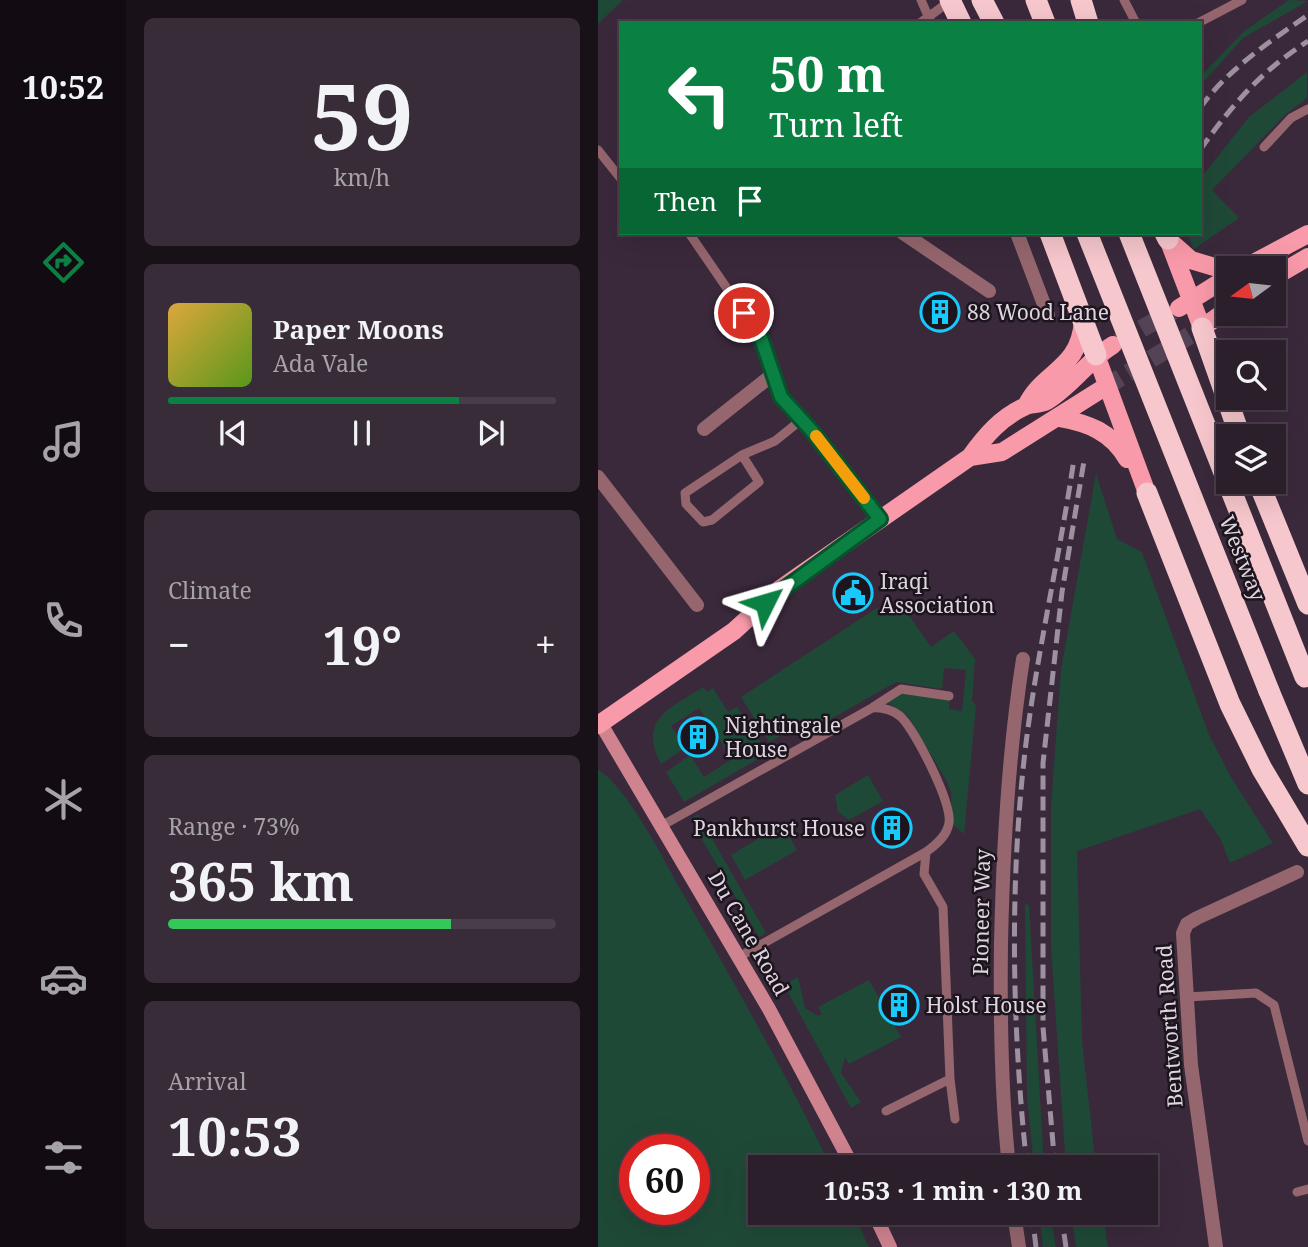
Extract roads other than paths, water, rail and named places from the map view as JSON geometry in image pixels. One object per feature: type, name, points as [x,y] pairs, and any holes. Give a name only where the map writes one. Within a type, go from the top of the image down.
[{"type":"highway","points":[[950,0],[960,21]]},
{"type":"highway","points":[[982,0],[993,21]]},
{"type":"highway","points":[[998,0],[1006,21]]},
{"type":"highway","points":[[1036,0],[1044,21]]},
{"type":"highway","points":[[1044,0],[1050,21]]},
{"type":"highway","points":[[1081,0],[1087,21]]},
{"type":"highway","points":[[1051,235],[1083,320],[1104,350]]},
{"type":"highway","name":"Westway","points":[[1088,235],[1307,784]]},
{"type":"highway","name":"Westway","points":[[1130,235],[1306,680]]},
{"type":"highway","points":[[1202,328],[1236,424]]},
{"type":"highway","points":[[1147,493],[1230,704],[1262,769],[1307,846]]},
{"type":"highway","points":[[1263,494],[1307,604]]},
{"type":"main road","points":[[1266,256],[1307,234]]},
{"type":"main road","points":[[1166,236],[1191,260],[1216,267]]},
{"type":"main road","points":[[1166,236],[1185,304],[1202,328],[1216,318]]},
{"type":"main road","points":[[1286,270],[1307,257]]},
{"type":"main road","points":[[1185,304],[1216,285]]},
{"type":"main road","points":[[1026,406],[1034,390],[1056,375],[1075,352],[1082,334],[1083,320]]},
{"type":"main road","points":[[1104,350],[1105,387],[1147,493]]},
{"type":"main road","points":[[599,724],[734,631],[781,589],[970,457],[988,431],[1026,406],[1045,402],[1071,382],[1104,350]]},
{"type":"main road","points":[[970,457],[1002,452],[1105,387]]},
{"type":"main road","points":[[1059,418],[1088,424],[1117,442],[1147,493]]},
{"type":"street","points":[[906,235],[989,290]]},
{"type":"street","points":[[1018,235],[1048,315]]},
{"type":"street","points":[[704,429],[772,375]]},
{"type":"street","points":[[598,477],[697,605]]},
{"type":"street","name":"Pioneer Way","points":[[1008,1155],[1003,1117],[1001,1002],[1003,834],[1013,723],[1023,659]]},
{"type":"street","name":"Du Cane Road","points":[[599,724],[663,825],[739,957],[846,1155]]},
{"type":"street","name":"Bentworth Road","points":[[1216,1247],[1200,1145],[1183,933],[1187,924],[1297,872]]},
{"type":"street","points":[[880,1225],[890,1247]]},
{"type":"street","points":[[1016,1225],[1019,1247]]},
{"type":"lane","points":[[921,0],[926,21],[950,0]]},
{"type":"lane","points":[[1124,0],[1134,21]]},
{"type":"lane","points":[[1202,21],[1242,0]]},
{"type":"lane","points":[[1264,147],[1291,118],[1307,109]]},
{"type":"lane","points":[[598,150],[619,176]]},
{"type":"lane","points":[[690,235],[758,333],[781,397],[880,519]]},
{"type":"lane","points":[[742,455],[759,482],[712,520],[703,522],[686,504],[685,494],[742,455],[775,441],[801,420]]},
{"type":"lane","points":[[663,825],[872,708],[901,689],[949,696]]},
{"type":"lane","points":[[739,957],[926,852],[936,845],[949,823],[944,791],[902,718],[881,707],[872,708]]},
{"type":"lane","points":[[926,852],[924,874],[943,907],[950,1079],[955,1119]]},
{"type":"lane","points":[[1187,998],[1256,993],[1274,1005],[1307,1140]]},
{"type":"lane","points":[[886,1111],[950,1079]]},
{"type":"lane","points":[[1297,1192],[1307,1189]]},
{"type":"tunnel","points":[[1118,342],[1173,311]]},
{"type":"tunnel","points":[[1105,387],[1202,328]]},
{"type":"railway","points":[[1202,105],[1236,69],[1308,15]]},
{"type":"railway","points":[[1202,147],[1248,90],[1275,65],[1308,41]]},
{"type":"railway","points":[[1026,1155],[1016,1008],[1017,848],[1031,707],[1074,459]]},
{"type":"railway","points":[[1054,1155],[1043,1027],[1043,763],[1062,592],[1084,461]]},
{"type":"railway","points":[[1033,1225],[1036,1247]]},
{"type":"railway","points":[[1063,1225],[1066,1247]]},
{"type":"place","name":"88 Wood Lane","points":[[940,312]]},
{"type":"place","name":"Iraqi Association","points":[[853,593]]},
{"type":"place","name":"Nightingale House","points":[[698,737]]},
{"type":"place","name":"Pankhurst House","points":[[892,828]]},
{"type":"place","name":"Holst House","points":[[899,1005]]}]
